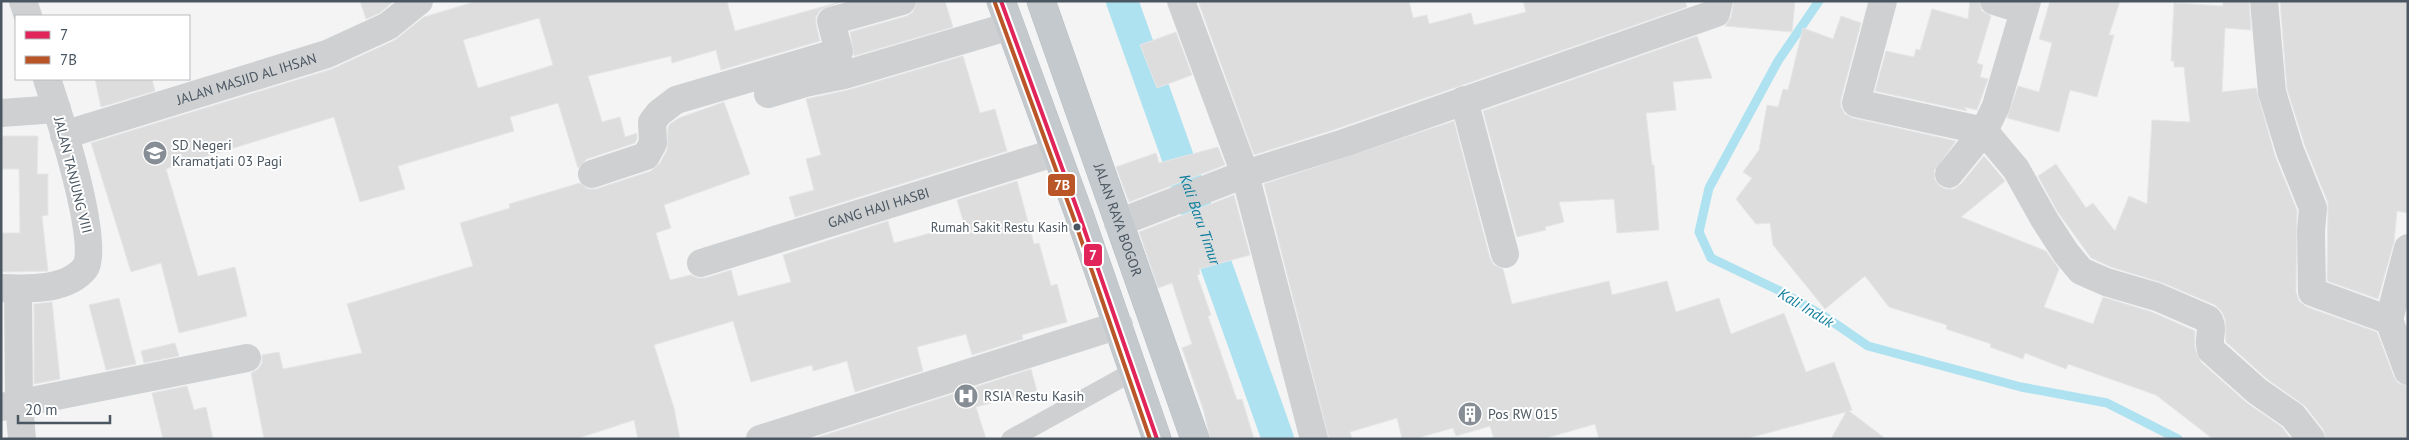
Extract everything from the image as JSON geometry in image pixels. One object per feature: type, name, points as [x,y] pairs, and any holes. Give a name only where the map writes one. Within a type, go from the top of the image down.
[{"type":"highway","name":"JALAN RAYA BOGOR","points":[[1041,1],[1195,439]]},
{"type":"highway","points":[[1005,14],[1119,325],[1157,439]]},
{"type":"street","points":[[23,1],[28,15]]},
{"type":"street","name":"JALAN MASJID AL IHSAN","points":[[1,112],[60,122],[326,54],[388,26],[418,1]]},
{"type":"street","points":[[592,174],[646,156],[653,143],[652,122],[659,113],[676,100],[838,52],[831,21],[902,1]]},
{"type":"street","points":[[1181,1],[1245,174],[1314,439]]},
{"type":"street","points":[[1118,223],[1245,174],[1344,143],[1716,14],[1719,1]]},
{"type":"street","points":[[1883,1],[1856,103],[1984,130],[2016,169],[2044,219],[2066,253],[2081,271],[2098,280],[2158,297],[2208,319],[2212,328],[2209,343],[2211,350],[2257,391],[2293,416],[2311,439]]},
{"type":"street","points":[[1949,174],[1984,130],[2000,93],[2025,6],[1994,1]]},
{"type":"street","points":[[2264,1],[2272,92],[2290,150],[2314,208],[2311,231],[2312,292],[2389,320]]},
{"type":"street","points":[[768,94],[805,83],[844,75],[1005,14]]},
{"type":"street","name":"JALAN TANJUNG VIII","points":[[10,288],[67,281],[82,270],[88,262],[90,244],[86,220],[48,80]]},
{"type":"street","points":[[1464,100],[1505,254]]},
{"type":"street","name":"GANG HAJI HASBI","points":[[701,263],[1057,152]]},
{"type":"street","points":[[2408,248],[2389,320],[2408,371]]},
{"type":"street","points":[[10,288],[10,405],[22,439]]},
{"type":"street","points":[[760,439],[1119,325]]},
{"type":"street","points":[[10,405],[247,358]]},
{"type":"lane","points":[[1011,439],[1134,370]]},
{"type":"building","points":[[360,1],[394,1],[380,13],[366,19]]},
{"type":"building","points":[[477,1],[727,1],[735,31],[843,1],[820,10],[816,17],[816,24],[820,41],[721,70],[716,50],[672,63],[671,56],[588,76],[602,122],[620,117],[625,137],[637,133],[637,139],[635,143],[587,159],[578,168],[558,103],[510,117],[514,131],[398,166],[405,189],[360,202],[334,117],[166,169],[198,276],[235,267],[247,316],[179,333],[161,263],[131,272],[91,143],[332,69],[395,40],[424,17]],"holes":[[[539,18],[553,65],[478,88],[463,40]]]},
{"type":"building","points":[[917,1],[945,1],[953,27],[854,56],[850,32],[907,16],[913,12]]},
{"type":"building","points":[[1198,1],[1409,1],[1413,18],[1427,15],[1429,24],[1471,13],[1474,25],[1526,12],[1523,1],[1685,1],[1687,7],[1339,128],[1254,155]]},
{"type":"building","points":[[1734,1],[1795,1],[1792,32],[1725,26],[1731,17]]},
{"type":"building","points":[[1970,1],[1979,1],[1982,11],[1991,16],[1977,63],[1983,65],[1980,77],[1988,79],[1977,110],[1964,107],[1967,111],[1875,91],[1886,51],[1914,57],[1916,49],[1920,50],[1932,9],[1968,19]]},
{"type":"building","points":[[2050,1],[2120,1],[2109,35],[2114,35],[2097,97],[2070,90],[2059,132],[2007,118],[2018,86],[2039,92],[2052,43],[2039,39]]},
{"type":"building","points":[[2223,1],[2249,1],[2251,30],[2225,28],[2222,92],[2256,88],[2275,156],[2297,210],[2296,292],[2299,301],[2307,307],[2377,332],[2394,377],[2398,383],[2408,386],[2408,439],[2326,439],[2323,429],[2305,406],[2267,379],[2226,342],[2225,319],[2222,312],[2215,305],[2163,283],[2111,267],[2091,258],[2057,211],[2038,176],[2056,164],[2086,208],[2093,203],[2115,231],[2129,196],[2147,204],[2152,120],[2190,122],[2184,67],[2174,67],[2174,61],[2171,61],[2174,3],[2223,6]]},
{"type":"building","points":[[2280,1],[2408,1],[2408,213],[2397,211],[2394,242],[2378,299],[2327,281],[2328,203],[2305,146],[2287,89]]},
{"type":"building","points":[[1841,16],[1861,23],[1841,99],[1841,107],[1845,114],[1853,118],[1956,141],[1934,171],[1935,180],[1946,189],[1954,189],[1961,184],[1984,156],[2005,181],[1961,217],[2046,251],[2059,269],[2044,307],[2093,324],[2103,297],[2152,312],[2195,331],[2195,349],[2201,362],[2247,403],[2282,427],[2291,439],[2213,439],[2156,395],[2068,364],[2066,369],[2025,353],[2023,359],[1990,347],[1991,344],[1946,329],[1947,325],[1889,307],[1865,276],[1825,309],[1773,245],[1770,223],[1756,224],[1736,199],[1752,178],[1743,172],[1759,150],[1767,105],[1778,107],[1783,89],[1788,90],[1803,28],[1833,39]]},
{"type":"building","points":[[1176,32],[1192,75],[1157,88],[1140,45]]},
{"type":"building","points":[[1697,36],[1712,78],[1673,82],[1676,110],[1646,113],[1652,165],[1654,165],[1659,230],[1617,233],[1614,199],[1559,202],[1564,222],[1545,227],[1546,230],[1517,237],[1483,111]]},
{"type":"building","points":[[963,56],[980,113],[995,109],[1007,151],[795,217],[789,197],[814,190],[806,159],[821,155],[806,99],[848,90]]},
{"type":"building","points":[[95,80],[152,80],[155,91],[101,107]]},
{"type":"building","points":[[724,102],[750,174],[664,205],[671,228],[656,233],[670,280],[691,275],[697,278],[705,278],[731,270],[738,296],[791,282],[783,255],[888,221],[894,243],[964,224],[957,200],[1017,181],[1034,244],[1039,243],[1051,286],[1057,284],[1067,322],[1022,335],[1023,339],[972,355],[966,334],[917,347],[923,371],[855,392],[847,361],[813,371],[812,365],[751,382],[733,321],[654,345],[674,408],[680,439],[638,439],[634,420],[576,439],[264,439],[251,373],[258,369],[262,363],[262,355],[279,352],[283,369],[362,353],[347,304],[473,266],[460,223],[510,208],[509,204],[580,183],[588,189],[596,189],[651,171],[660,163],[667,150],[668,127],[670,124],[679,118]]},
{"type":"building","points":[[1454,121],[1490,258],[1494,265],[1503,269],[1512,304],[1609,281],[1612,295],[1667,281],[1676,312],[1719,298],[1731,334],[1784,313],[1806,372],[1834,362],[1852,410],[1849,411],[1886,439],[1831,439],[1846,412],[1745,439],[1599,439],[1595,424],[1543,439],[1494,439],[1490,426],[1456,436],[1453,428],[1414,439],[1402,439],[1397,418],[1350,432],[1352,439],[1329,439],[1264,184]]},
{"type":"building","points":[[1,136],[38,136],[37,174],[48,174],[48,215],[42,216],[48,271],[1,272],[1,233],[20,233],[19,169],[1,169]]},
{"type":"building","points":[[1218,147],[1225,165],[1129,202],[1116,167],[1156,153],[1159,163]]},
{"type":"building","points":[[1234,195],[1250,255],[1199,269],[1200,274],[1197,275],[1211,315],[1208,316],[1237,400],[1242,399],[1254,439],[1210,439],[1204,412],[1182,348],[1192,344],[1172,283],[1158,288],[1139,232]]},
{"type":"building","points":[[119,298],[136,364],[106,370],[89,305]]},
{"type":"building","points":[[52,302],[60,379],[34,384],[34,304]]},
{"type":"building","points":[[175,343],[179,356],[144,363],[141,351]]},
{"type":"building","points":[[1031,369],[1037,391],[976,407],[986,439],[812,439]]},
{"type":"building","points":[[187,386],[194,410],[206,407],[213,439],[163,439],[152,393]]},
{"type":"waterway","name":"Kali Baru Timur","points":[[1122,1],[1278,439]]},
{"type":"waterway","name":"Kali Induk","points":[[1819,1],[1778,61],[1709,188],[1699,232],[1711,258],[1778,290],[1827,318],[1868,346],[2021,387],[2107,403],[2178,439]]},
{"type":"transit line","name":"7","points":[[1001,1],[1080,217],[1157,439]]},
{"type":"transit line","name":"7B","points":[[995,3],[1074,219],[1150,439]]},
{"type":"place","name":"SD Negeri Kramatjati 03 Pagi","points":[[155,153]]},
{"type":"place","name":"Rumah Sakit Restu Kasih","points":[[1077,227]]},
{"type":"place","name":"RSIA Restu Kasih","points":[[966,396]]},
{"type":"place","name":"Pos RW 015","points":[[1470,414]]}]
